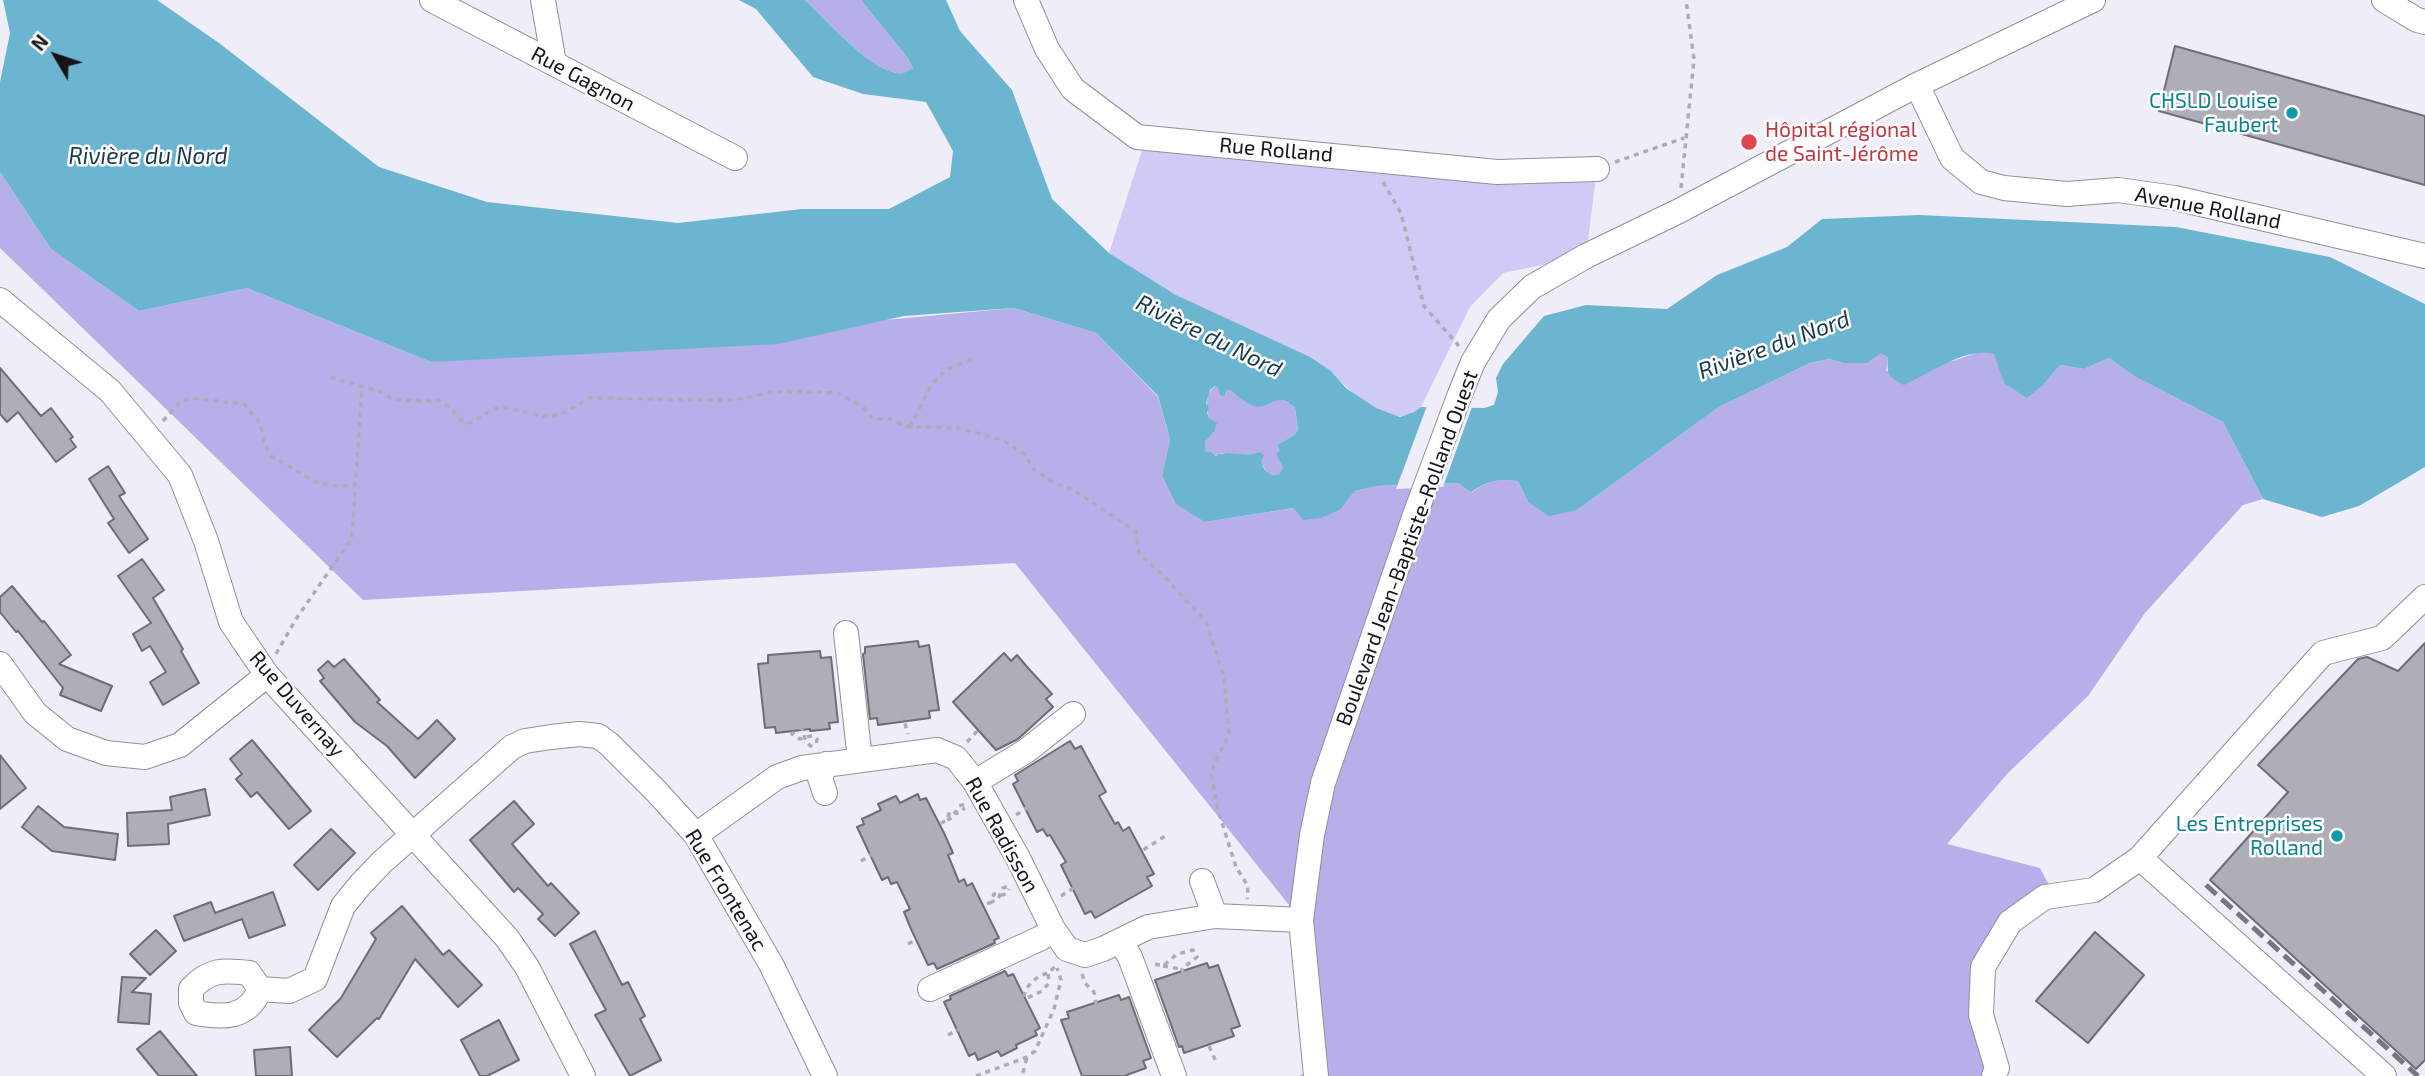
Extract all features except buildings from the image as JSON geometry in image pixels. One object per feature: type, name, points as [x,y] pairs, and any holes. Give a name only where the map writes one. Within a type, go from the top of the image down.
[{"type":"street","name":"Rue Gagnon","points":[[432,0],[735,158]]},
{"type":"street","points":[[542,0],[554,63]]},
{"type":"street","name":"Rue Rolland","points":[[1027,0],[1047,49],[1073,89],[1136,137],[1497,172],[1597,169]]},
{"type":"street","name":"Boulevard Jean-Baptiste-Rolland Ouest","points":[[1316,1076],[1301,920],[1312,835],[1323,783],[1416,512],[1460,394],[1473,362],[1499,320],[1532,287],[1586,256],[1679,211],[1917,85],[2093,0]]},
{"type":"street","points":[[2384,0],[2422,17]]},
{"type":"street","name":"Avenue Rolland","points":[[1917,85],[1952,158],[1980,181],[2004,188],[2067,194],[2119,190],[2175,198],[2425,256]]},
{"type":"street","name":"Rue Duvernay","points":[[0,300],[110,391],[180,475],[206,541],[231,622],[267,675],[507,938],[527,967],[583,1076]]},
{"type":"street","points":[[1994,1076],[1997,1068],[1981,1015],[1983,967],[2010,922],[2045,897],[2094,890],[2140,858],[2323,653],[2382,638],[2425,597]]},
{"type":"street","points":[[846,633],[860,760]]},
{"type":"street","points":[[0,664],[35,713],[66,739],[106,753],[145,757],[180,745],[267,675]]},
{"type":"street","points":[[970,796],[1073,713]]},
{"type":"street","name":"Rue Frontenac","points":[[260,989],[289,991],[315,979],[343,906],[382,862],[512,747],[525,741],[579,734],[598,736],[609,744],[696,835],[772,966],[825,1076]]},
{"type":"street","name":"Rue Radisson","points":[[696,835],[777,777],[818,759],[860,760],[937,750],[956,758],[970,796],[1018,858],[1065,949]]},
{"type":"street","points":[[818,759],[825,793]]},
{"type":"street","points":[[2140,858],[2384,1076]]},
{"type":"street","points":[[1202,881],[1215,916]]},
{"type":"street","points":[[930,989],[1041,938],[1065,949],[1125,949],[1148,927],[1215,916],[1301,920]]},
{"type":"street","points":[[1125,949],[1174,1076]]},
{"type":"path","points":[[1679,211],[1694,58],[1686,0]]},
{"type":"path","points":[[1597,169],[1685,138]]},
{"type":"path","points":[[1369,159],[1401,213],[1423,306],[1473,362]]},
{"type":"path","points":[[910,427],[937,377],[953,365],[974,360]]},
{"type":"path","points":[[330,377],[379,391],[391,398],[440,401],[452,409],[460,420],[470,423],[505,407],[546,416],[566,412],[589,398],[734,400],[767,393],[798,391],[838,393],[863,407],[873,418],[889,419],[910,427],[958,428],[1003,440],[1024,454],[1034,471],[1054,483],[1074,490],[1136,532],[1139,554],[1162,574],[1206,622],[1224,677],[1229,734],[1211,772],[1218,810],[1237,867],[1248,886],[1246,918]]},
{"type":"path","points":[[267,675],[296,619],[352,538],[362,386]]},
{"type":"path","points":[[143,429],[165,420],[182,400],[191,398],[244,404],[260,423],[271,456],[316,482],[340,487],[355,484]]},
{"type":"path","points":[[818,759],[804,738],[800,725],[792,734],[800,740],[804,738],[813,736],[817,739],[818,759]]},
{"type":"path","points":[[932,828],[947,820],[950,811],[963,811],[970,796]]},
{"type":"path","points":[[1135,855],[1167,835]]},
{"type":"path","points":[[861,861],[876,852]]},
{"type":"path","points":[[989,903],[998,899],[1003,888],[1012,885]]},
{"type":"path","points":[[908,944],[922,936]]},
{"type":"path","points":[[1024,998],[1029,985],[1039,975],[1048,972],[1065,949]]},
{"type":"path","points":[[1065,949],[1085,983],[1094,992],[1097,1010]]},
{"type":"path","points":[[976,1076],[1027,1057],[1035,1051],[1054,1009],[1065,949]]},
{"type":"path","points":[[1125,949],[1140,952],[1153,963],[1182,969]]},
{"type":"path","points":[[1163,965],[1177,954],[1193,950],[1197,957],[1182,969]]},
{"type":"path","points":[[1182,969],[1185,979]]},
{"type":"path","points":[[1019,1002],[1042,991],[1049,983],[1048,972]]},
{"type":"path","points":[[948,1035],[963,1027]]},
{"type":"path","points":[[1205,1037],[1217,1065]]},
{"type":"path","points":[[1023,1073],[1027,1057]]},
{"type":"path","points":[[1118,1069],[1120,1076]]},
{"type":"shaded area","points":[[805,0],[861,0],[913,68],[903,73],[892,72],[879,66],[851,45]]},
{"type":"shaded area","points":[[1146,138],[1597,169],[1586,256],[1503,273],[1470,307],[1421,407],[1406,415],[1392,415],[1363,400],[1331,371],[1176,295],[1109,253]]},
{"type":"shaded area","points":[[0,172],[51,249],[139,311],[247,288],[431,362],[1014,308],[1096,333],[1158,397],[1170,439],[1162,475],[1205,522],[1295,508],[1341,509],[1355,491],[1377,486],[1459,483],[1472,492],[1494,481],[1505,480],[1518,481],[1528,502],[1577,510],[1719,407],[1810,363],[1829,359],[1843,363],[1881,353],[1888,358],[1886,371],[1953,361],[1982,351],[1995,354],[2004,383],[2045,383],[2060,365],[2084,369],[2109,358],[2134,376],[2223,422],[2263,499],[2243,505],[2145,613],[2088,696],[2008,773],[1947,844],[2040,868],[2050,887],[1987,965],[2001,1076],[1299,1076],[1307,1072],[1301,920],[1015,563],[363,600],[0,248]]},
{"type":"shaded area","points":[[1216,386],[1225,395],[1227,389],[1230,390],[1254,406],[1281,400],[1295,408],[1298,430],[1277,445],[1283,467],[1279,476],[1268,473],[1255,455],[1222,453],[1218,456],[1206,452],[1205,442],[1214,432],[1207,400]]},
{"type":"water","name":"Rivière du Nord","points":[[3,0],[157,0],[219,43],[379,167],[487,202],[678,223],[802,209],[889,209],[950,177],[953,151],[926,102],[863,94],[813,77],[756,9],[739,0],[805,0],[865,56],[892,72],[903,73],[913,68],[907,57],[861,0],[946,0],[960,31],[1012,90],[1052,199],[1109,253],[1176,295],[1310,357],[1331,371],[1346,388],[1376,408],[1400,417],[1421,407],[1484,408],[1494,405],[1498,392],[1496,378],[1503,364],[1544,316],[1586,305],[1667,309],[1717,275],[1787,247],[1822,219],[1919,215],[2176,227],[2330,257],[2425,304],[2425,467],[2359,506],[2322,517],[2263,499],[2223,422],[2134,376],[2109,358],[2084,369],[2060,365],[2045,383],[2027,398],[2004,383],[1994,354],[1972,354],[1948,362],[1904,385],[1890,375],[1888,358],[1881,353],[1867,363],[1843,363],[1829,359],[1810,363],[1719,407],[1577,510],[1549,516],[1528,502],[1518,481],[1505,480],[1488,483],[1471,492],[1458,483],[1377,486],[1355,491],[1341,509],[1321,518],[1303,520],[1294,508],[1205,522],[1176,504],[1162,475],[1170,439],[1158,396],[1096,333],[1014,308],[904,316],[778,344],[431,362],[247,288],[139,311],[51,249],[0,172],[0,82],[10,33]],"holes":[[[1215,386],[1220,395],[1224,396],[1227,390],[1230,390],[1254,406],[1283,400],[1295,408],[1298,430],[1277,445],[1279,451],[1276,454],[1283,467],[1279,475],[1272,475],[1265,470],[1261,461],[1264,456],[1260,452],[1216,456],[1206,452],[1205,442],[1214,432],[1217,423],[1209,418],[1206,403],[1210,390]]]},
{"type":"pier","points":[[1428,403],[1473,404],[1443,487],[1396,489]]},
{"type":"railway","points":[[2206,885],[2418,1076]]},
{"type":"place","name":"CHSLD Louise Faubert","points":[[2292,113]]},
{"type":"place","name":"Hôpital régional de Saint-Jérôme","points":[[1749,142]]},
{"type":"place","name":"Les Entreprises Rolland","points":[[2337,836]]}]
